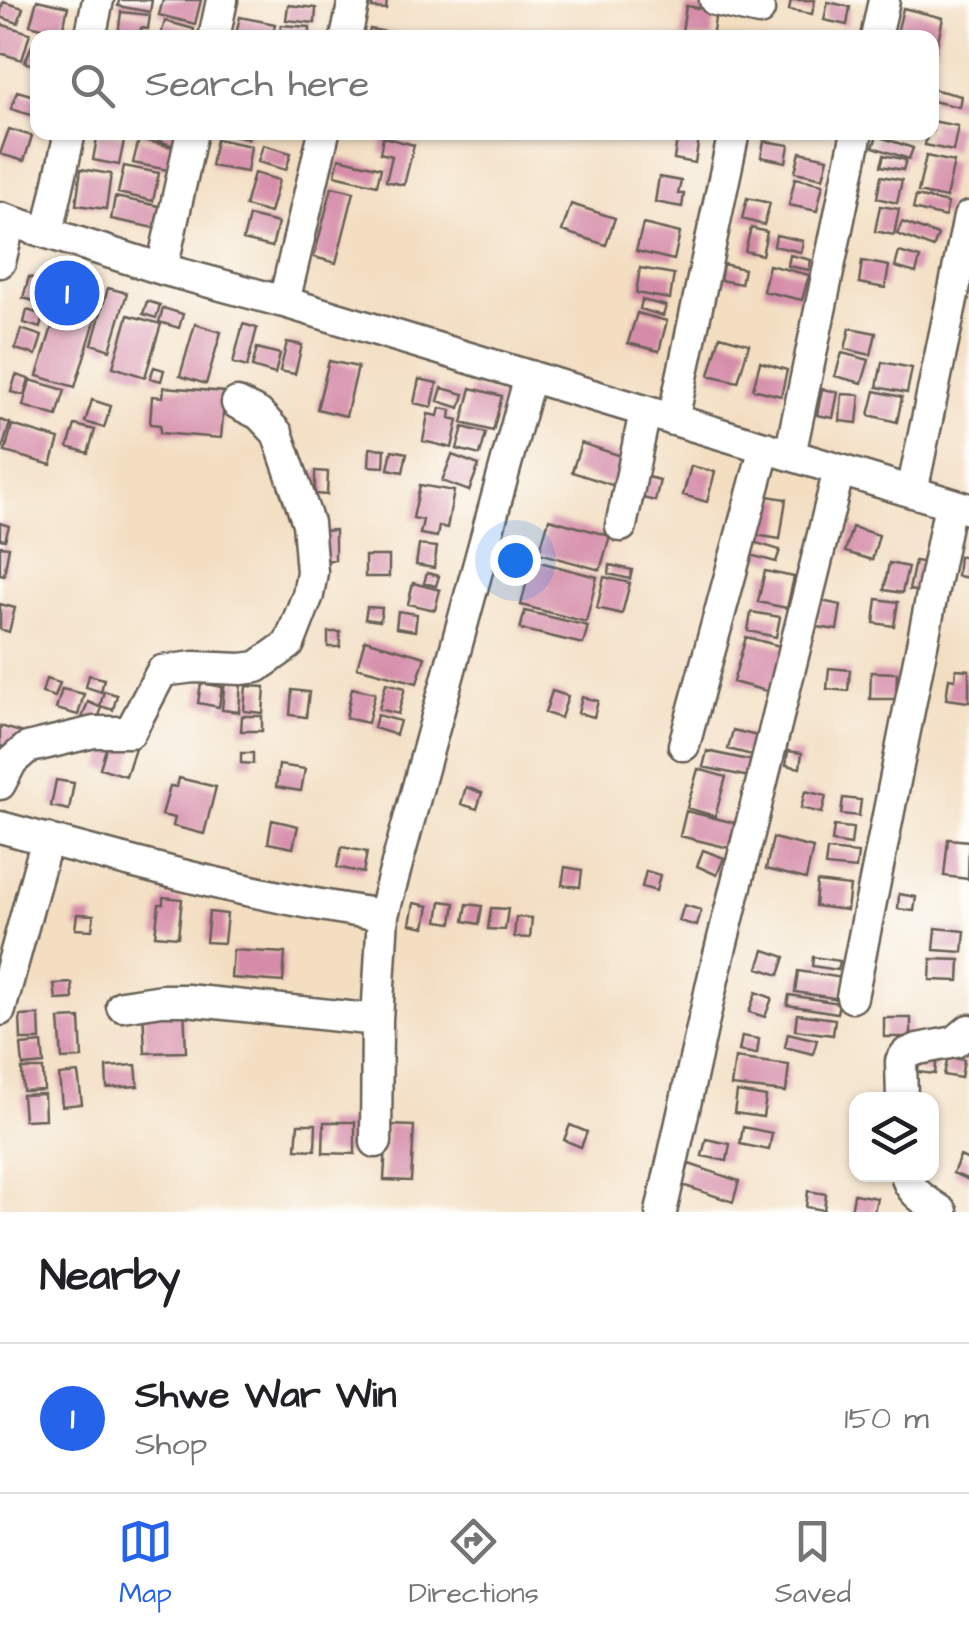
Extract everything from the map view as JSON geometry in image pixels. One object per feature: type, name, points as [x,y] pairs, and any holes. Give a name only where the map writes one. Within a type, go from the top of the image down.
[{"type":"street","points":[[92,30],[98,0]]},
{"type":"street","points":[[216,30],[222,0]]},
{"type":"street","points":[[348,30],[354,0]]},
{"type":"street","points":[[714,0],[758,16]]},
{"type":"street","points":[[878,30],[884,0]]},
{"type":"street","points":[[48,232],[68,140]]},
{"type":"street","points":[[162,269],[190,140]]},
{"type":"street","points":[[284,302],[322,140]]},
{"type":"street","points":[[621,526],[659,416],[732,140]]},
{"type":"street","points":[[684,746],[777,451],[855,140]]},
{"type":"street","points":[[912,492],[969,217]]},
{"type":"street","points":[[0,262],[5,219],[959,507],[852,998]]},
{"type":"street","points":[[376,1142],[383,916],[530,376]]},
{"type":"street","points":[[0,784],[12,761],[27,748],[94,732],[130,732],[162,670],[257,667],[289,644],[308,595],[312,572],[308,524],[276,433],[259,414],[237,402]]},
{"type":"street","points":[[660,1212],[713,979],[839,470]]},
{"type":"street","points":[[0,827],[214,883],[324,908],[383,916]]},
{"type":"street","points":[[0,1010],[47,840]]},
{"type":"street","points":[[122,1006],[187,1000],[378,1020]]},
{"type":"street","points":[[902,1092],[901,1061],[906,1054],[955,1042],[969,1030]]},
{"type":"street","points":[[908,1182],[918,1195],[942,1212]]},
{"type":"building","points":[[37,0],[68,7],[63,30],[30,25]]},
{"type":"building","points":[[119,0],[152,0],[150,12],[118,6]]},
{"type":"building","points":[[163,0],[201,0],[195,24],[159,15]]},
{"type":"building","points":[[373,0],[387,0],[386,9],[372,8]]},
{"type":"building","points":[[791,0],[815,0],[812,14],[789,10]]},
{"type":"building","points":[[3,2],[23,8],[18,23],[0,17]]},
{"type":"building","points":[[828,2],[850,7],[847,25],[824,20]]},
{"type":"building","points":[[288,5],[316,8],[315,23],[286,20]]},
{"type":"building","points":[[686,6],[716,11],[713,30],[682,30]]},
{"type":"building","points":[[903,8],[943,18],[939,36],[939,30],[898,30]]},
{"type":"building","points":[[121,12],[150,15],[148,29],[119,30]]},
{"type":"building","points":[[240,17],[275,24],[274,30],[237,30]]},
{"type":"building","points":[[165,21],[194,29],[194,30],[162,30]]},
{"type":"building","points":[[0,24],[30,33],[22,60],[0,53]]},
{"type":"building","points":[[281,25],[310,27],[310,30],[281,30]]},
{"type":"building","points":[[17,91],[30,95],[30,115],[11,109]]},
{"type":"building","points":[[939,91],[961,96],[959,107],[939,103]]},
{"type":"building","points":[[939,122],[958,126],[953,151],[925,145],[926,140],[939,140]]},
{"type":"building","points":[[9,129],[30,135],[24,161],[0,154]]},
{"type":"building","points":[[97,140],[124,140],[119,165],[93,160]]},
{"type":"building","points":[[139,140],[173,147],[168,170],[133,163]]},
{"type":"building","points":[[216,140],[251,146],[247,172],[211,166]]},
{"type":"building","points":[[382,140],[414,145],[404,185],[386,181],[392,156],[380,153]]},
{"type":"building","points":[[677,140],[699,140],[695,163],[674,159]]},
{"type":"building","points":[[876,140],[889,140],[913,148],[909,159],[873,147]]},
{"type":"building","points":[[764,141],[789,145],[786,162],[761,157]]},
{"type":"building","points":[[263,145],[291,153],[286,170],[258,162]]},
{"type":"building","points":[[800,152],[828,158],[823,178],[795,172]]},
{"type":"building","points":[[884,155],[906,160],[903,170],[881,166]]},
{"type":"building","points":[[926,156],[954,162],[946,198],[918,192]]},
{"type":"building","points":[[339,158],[381,168],[377,185],[335,175]]},
{"type":"building","points":[[124,166],[159,173],[153,201],[118,193]]},
{"type":"building","points":[[81,169],[111,174],[106,209],[76,205]]},
{"type":"building","points":[[254,173],[279,180],[270,213],[245,206]]},
{"type":"building","points":[[881,176],[902,180],[897,203],[877,198]]},
{"type":"building","points":[[659,177],[681,181],[678,194],[684,194],[682,207],[655,202]]},
{"type":"building","points":[[795,178],[823,184],[817,211],[789,205]]},
{"type":"building","points":[[332,187],[354,192],[336,263],[314,257]]},
{"type":"building","points":[[916,196],[948,203],[945,217],[913,209]]},
{"type":"building","points":[[115,197],[164,207],[160,229],[111,219]]},
{"type":"building","points":[[747,198],[770,203],[764,225],[742,219]]},
{"type":"building","points":[[571,204],[615,218],[606,245],[562,231]]},
{"type":"building","points":[[880,206],[899,209],[894,235],[875,231]]},
{"type":"building","points":[[249,216],[278,223],[272,247],[243,240]]},
{"type":"building","points":[[902,222],[938,235],[933,248],[897,234]]},
{"type":"building","points":[[643,224],[680,233],[674,260],[636,251]]},
{"type":"building","points":[[751,228],[767,232],[762,255],[745,251]]},
{"type":"building","points":[[776,235],[803,241],[801,252],[774,246]]},
{"type":"building","points":[[899,252],[920,258],[916,273],[895,267]]},
{"type":"building","points":[[790,255],[811,260],[809,270],[788,266]]},
{"type":"building","points":[[862,261],[889,266],[885,288],[859,283]]},
{"type":"building","points":[[723,264],[744,269],[741,284],[720,280]]},
{"type":"building","points":[[769,265],[809,275],[802,300],[763,291]]},
{"type":"building","points":[[640,268],[674,274],[670,299],[636,293]]},
{"type":"building","points":[[29,277],[55,284],[49,305],[23,298]]},
{"type":"building","points":[[64,288],[102,298],[75,387],[37,376]]},
{"type":"building","points":[[108,288],[127,293],[110,350],[92,344]]},
{"type":"building","points":[[642,300],[666,306],[663,316],[640,309]]},
{"type":"building","points":[[147,301],[160,305],[156,318],[143,314]]},
{"type":"building","points":[[163,308],[183,314],[179,328],[159,322]]},
{"type":"building","points":[[27,310],[43,315],[40,328],[24,323]]},
{"type":"building","points":[[637,313],[667,321],[659,351],[628,343]]},
{"type":"building","points":[[128,315],[161,324],[145,377],[113,367]]},
{"type":"building","points":[[195,324],[221,332],[206,384],[180,376]]},
{"type":"building","points":[[243,324],[257,328],[247,367],[233,363]]},
{"type":"building","points":[[850,328],[876,333],[871,355],[845,349]]},
{"type":"building","points":[[21,329],[42,336],[36,355],[15,349]]},
{"type":"building","points":[[720,336],[749,344],[738,382],[709,375]]},
{"type":"building","points":[[287,342],[302,345],[295,374],[280,371]]},
{"type":"building","points":[[257,348],[280,354],[275,374],[252,367]]},
{"type":"building","points":[[842,353],[869,360],[862,383],[835,376]]},
{"type":"building","points":[[329,361],[358,367],[346,416],[317,409]]},
{"type":"building","points":[[760,362],[787,370],[781,396],[753,389]]},
{"type":"building","points":[[882,362],[912,368],[907,393],[877,387]]},
{"type":"building","points":[[154,367],[164,370],[161,381],[150,378]]},
{"type":"building","points":[[16,375],[29,379],[24,395],[11,392]]},
{"type":"building","points":[[419,379],[437,383],[432,407],[414,403]]},
{"type":"building","points":[[30,380],[65,390],[57,416],[23,406]]},
{"type":"building","points":[[164,387],[225,392],[221,438],[160,433],[160,425],[150,424],[152,396],[163,397]]},
{"type":"building","points":[[442,388],[464,394],[460,408],[438,401]]},
{"type":"building","points":[[471,388],[502,396],[493,431],[462,423]]},
{"type":"building","points":[[822,389],[838,392],[833,418],[817,415]]},
{"type":"building","points":[[875,391],[902,397],[897,422],[869,415]]},
{"type":"building","points":[[842,394],[860,395],[857,423],[840,421]]},
{"type":"building","points":[[92,400],[111,406],[104,428],[85,422]]},
{"type":"building","points":[[440,408],[451,410],[450,418],[458,420],[452,448],[423,441],[428,414],[438,416]]},
{"type":"building","points":[[0,420],[10,423],[1,453],[0,453]]},
{"type":"building","points":[[12,425],[59,439],[51,465],[5,452]]},
{"type":"building","points":[[75,425],[95,430],[88,453],[68,447]]},
{"type":"building","points":[[463,427],[486,433],[480,455],[457,449]]},
{"type":"building","points":[[581,443],[631,459],[621,488],[572,472]]},
{"type":"building","points":[[370,448],[385,449],[384,467],[369,466]]},
{"type":"building","points":[[392,450],[407,453],[403,472],[388,469]]},
{"type":"building","points":[[452,455],[479,465],[469,491],[442,481]]},
{"type":"building","points":[[691,466],[715,472],[707,502],[683,495]]},
{"type":"building","points":[[315,471],[328,472],[327,495],[315,494]]},
{"type":"building","points":[[643,476],[660,480],[655,501],[639,497]]},
{"type":"building","points":[[420,485],[454,491],[447,528],[439,526],[437,537],[420,534],[423,520],[413,518]]},
{"type":"building","points":[[761,495],[786,499],[780,539],[755,535]]},
{"type":"building","points":[[549,519],[610,536],[600,570],[539,553]]},
{"type":"building","points":[[0,523],[9,526],[5,540],[0,539]]},
{"type":"building","points":[[852,527],[879,535],[872,560],[845,552]]},
{"type":"building","points":[[335,530],[335,560],[321,561],[321,531]]},
{"type":"building","points":[[750,541],[780,550],[776,562],[746,554]]},
{"type":"building","points":[[419,545],[437,547],[434,568],[416,565]]},
{"type":"building","points":[[0,546],[9,547],[4,575],[0,574]]},
{"type":"building","points":[[365,556],[389,556],[389,577],[365,577]]},
{"type":"building","points":[[959,556],[969,558],[969,578],[957,576]]},
{"type":"building","points":[[532,560],[597,577],[586,622],[521,605]]},
{"type":"building","points":[[915,561],[933,564],[927,593],[909,590]]},
{"type":"building","points":[[889,563],[908,567],[902,593],[884,590]]},
{"type":"building","points":[[610,565],[632,570],[630,579],[609,574]]},
{"type":"building","points":[[765,571],[794,577],[787,608],[758,602]]},
{"type":"building","points":[[427,573],[439,576],[436,586],[424,583]]},
{"type":"building","points":[[604,577],[630,583],[622,614],[597,608]]},
{"type":"building","points":[[413,583],[440,590],[435,610],[408,604]]},
{"type":"building","points":[[877,599],[898,602],[894,626],[874,623]]},
{"type":"building","points":[[821,601],[841,605],[837,630],[817,627]]},
{"type":"building","points":[[0,604],[15,608],[9,632],[0,629]]},
{"type":"building","points":[[367,607],[382,608],[380,621],[365,619]]},
{"type":"building","points":[[398,611],[417,614],[415,631],[396,628]]},
{"type":"building","points":[[525,611],[588,626],[583,644],[520,629]]},
{"type":"building","points":[[751,612],[780,617],[776,637],[748,631]]},
{"type":"building","points":[[328,632],[340,632],[340,647],[328,647]]},
{"type":"building","points":[[746,637],[787,648],[774,693],[733,682]]},
{"type":"building","points":[[365,640],[425,657],[417,683],[357,667]]},
{"type":"building","points":[[829,668],[850,670],[848,691],[827,689]]},
{"type":"building","points":[[956,669],[969,670],[969,702],[946,699],[949,678],[955,679]]},
{"type":"building","points":[[871,672],[897,673],[896,699],[870,699]]},
{"type":"building","points":[[89,675],[104,679],[101,692],[86,687]]},
{"type":"building","points":[[46,679],[60,683],[55,697],[42,693]]},
{"type":"building","points":[[225,679],[241,680],[239,712],[222,710]]},
{"type":"building","points":[[201,683],[222,687],[219,707],[198,703]]},
{"type":"building","points":[[386,683],[405,688],[398,714],[379,709]]},
{"type":"building","points":[[246,686],[265,687],[263,713],[244,711]]},
{"type":"building","points":[[352,688],[375,693],[368,723],[346,718]]},
{"type":"building","points":[[62,689],[84,694],[78,715],[56,709]]},
{"type":"building","points":[[292,690],[309,692],[306,717],[290,715]]},
{"type":"building","points":[[104,691],[117,695],[113,710],[100,706]]},
{"type":"building","points":[[552,691],[568,696],[561,718],[545,713]]},
{"type":"building","points":[[582,697],[598,701],[594,717],[578,713]]},
{"type":"building","points":[[88,702],[102,708],[96,723],[82,718]]},
{"type":"building","points":[[377,715],[400,721],[396,735],[374,728]]},
{"type":"building","points":[[242,716],[262,716],[262,731],[241,731]]},
{"type":"building","points":[[0,726],[21,732],[15,750],[0,746]]},
{"type":"building","points":[[733,730],[757,736],[752,755],[728,749]]},
{"type":"building","points":[[109,739],[135,748],[126,776],[100,768]]},
{"type":"building","points":[[707,751],[753,761],[749,777],[703,767]]},
{"type":"building","points":[[788,751],[802,753],[800,768],[786,765]]},
{"type":"building","points":[[241,753],[253,753],[253,764],[241,763]]},
{"type":"building","points":[[279,765],[305,769],[301,791],[276,787]]},
{"type":"building","points":[[698,769],[726,777],[715,816],[687,808]]},
{"type":"building","points":[[179,778],[216,787],[204,834],[173,826],[175,818],[162,815],[170,786],[177,787]]},
{"type":"building","points":[[56,780],[74,783],[69,810],[51,806]]},
{"type":"building","points":[[466,787],[482,793],[477,809],[461,804]]},
{"type":"building","points":[[805,791],[826,796],[822,813],[801,808]]},
{"type":"building","points":[[843,798],[861,800],[859,816],[841,814]]},
{"type":"building","points":[[686,811],[735,823],[729,848],[680,836]]},
{"type":"building","points":[[272,820],[298,826],[293,848],[268,843]]},
{"type":"building","points":[[834,826],[853,828],[851,845],[832,842]]},
{"type":"building","points":[[773,838],[813,848],[806,879],[766,869]]},
{"type":"building","points":[[948,839],[969,841],[968,879],[944,876]]},
{"type":"building","points":[[342,847],[367,852],[363,873],[337,867]]},
{"type":"building","points":[[703,850],[724,858],[717,875],[697,866]]},
{"type":"building","points":[[827,850],[858,853],[856,869],[825,866]]},
{"type":"building","points":[[565,867],[582,870],[580,887],[562,885]]},
{"type":"building","points":[[646,871],[660,875],[656,891],[642,887]]},
{"type":"building","points":[[817,882],[850,886],[847,910],[815,906]]},
{"type":"building","points":[[899,894],[916,897],[914,911],[898,909]]},
{"type":"building","points":[[163,897],[182,899],[178,937],[155,935]]},
{"type":"building","points":[[441,901],[455,903],[452,923],[438,921]]},
{"type":"building","points":[[414,903],[429,906],[425,927],[410,924]]},
{"type":"building","points":[[467,904],[482,906],[479,924],[464,921]]},
{"type":"building","points":[[684,905],[701,910],[697,926],[679,921]]},
{"type":"building","points":[[491,908],[508,909],[505,930],[488,929]]},
{"type":"building","points":[[209,912],[227,914],[224,943],[206,942]]},
{"type":"building","points":[[77,914],[94,915],[92,930],[75,929]]},
{"type":"building","points":[[516,917],[532,918],[530,938],[514,937]]},
{"type":"building","points":[[936,928],[965,931],[963,952],[934,950]]},
{"type":"building","points":[[233,950],[285,953],[283,982],[231,978]]},
{"type":"building","points":[[764,950],[785,957],[779,975],[758,968]]},
{"type":"building","points":[[813,957],[840,961],[838,970],[812,966]]},
{"type":"building","points":[[931,959],[960,960],[959,981],[930,980]]},
{"type":"building","points":[[798,971],[843,978],[840,999],[795,992]]},
{"type":"building","points":[[72,983],[73,999],[56,1000],[54,984]]},
{"type":"building","points":[[756,992],[772,998],[765,1017],[749,1012]]},
{"type":"building","points":[[789,995],[839,1003],[837,1013],[787,1005]]},
{"type":"building","points":[[184,1006],[186,1052],[145,1053],[143,1007]]},
{"type":"building","points":[[797,1014],[835,1019],[833,1035],[795,1030]]},
{"type":"building","points":[[39,1015],[40,1040],[21,1040],[20,1016]]},
{"type":"building","points":[[80,1018],[82,1058],[62,1059],[59,1019]]},
{"type":"building","points":[[884,1018],[911,1018],[911,1037],[884,1037]]},
{"type":"building","points":[[788,1033],[817,1040],[813,1054],[785,1047]]},
{"type":"building","points":[[742,1036],[759,1039],[757,1054],[739,1051]]},
{"type":"building","points":[[42,1043],[44,1064],[23,1066],[21,1045]]},
{"type":"building","points":[[920,1053],[937,1055],[935,1074],[918,1072]]},
{"type":"building","points":[[948,1057],[964,1060],[961,1078],[944,1075]]},
{"type":"building","points":[[735,1058],[789,1065],[786,1092],[731,1086]]},
{"type":"building","points":[[136,1065],[138,1086],[107,1088],[106,1067]]},
{"type":"building","points":[[22,1069],[43,1069],[44,1090],[23,1091]]},
{"type":"building","points":[[78,1073],[82,1104],[62,1106],[59,1075]]},
{"type":"building","points":[[737,1092],[766,1097],[763,1117],[734,1113]]},
{"type":"building","points":[[44,1094],[45,1119],[24,1120],[22,1095]]},
{"type":"building","points":[[324,1122],[355,1122],[355,1154],[323,1153]]},
{"type":"building","points":[[298,1124],[316,1124],[315,1150],[296,1149]]},
{"type":"building","points":[[387,1125],[414,1126],[411,1181],[384,1180]]},
{"type":"building","points":[[570,1125],[587,1132],[581,1147],[564,1140]]},
{"type":"building","points":[[743,1127],[772,1133],[769,1150],[740,1144]]},
{"type":"building","points":[[706,1139],[730,1144],[727,1161],[702,1156]]},
{"type":"building","points":[[960,1156],[969,1160],[969,1180],[953,1173]]},
{"type":"building","points":[[689,1164],[739,1181],[733,1202],[682,1185]]},
{"type":"building","points":[[808,1191],[826,1194],[824,1210],[806,1207]]},
{"type":"building","points":[[854,1194],[877,1198],[874,1212],[851,1212]]},
{"type":"place","name":"Shwe War Win","points":[[67,293]]}]
